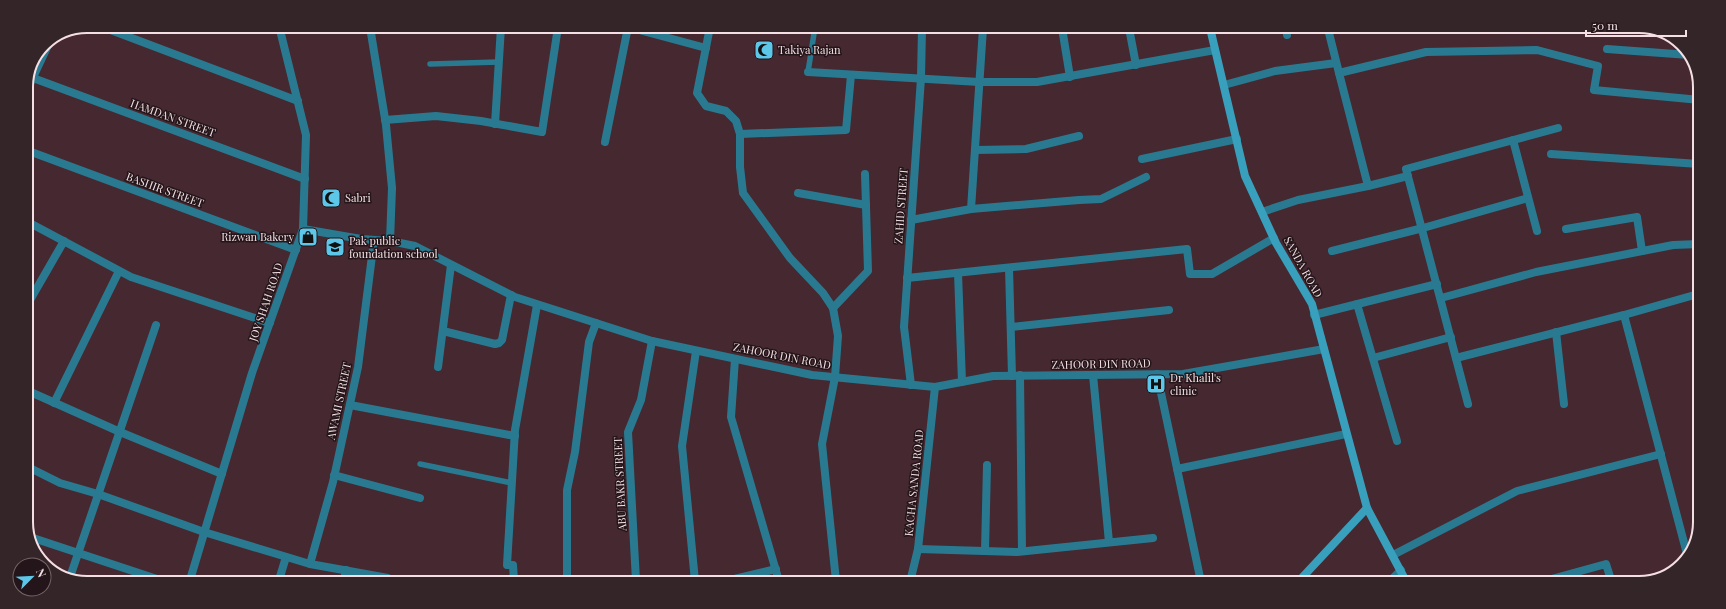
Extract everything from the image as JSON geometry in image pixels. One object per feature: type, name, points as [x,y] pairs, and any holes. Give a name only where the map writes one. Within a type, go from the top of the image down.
[{"type":"main road","name":"SANDA ROAD","points":[[1211,33],[1245,176],[1274,238],[1312,304],[1367,508],[1404,576]]},
{"type":"main road","points":[[1304,576],[1367,508]]},
{"type":"street","points":[[118,33],[298,101]]},
{"type":"street","name":"JOY SHAH ROAD","points":[[191,576],[252,373],[303,229],[306,135],[281,33]]},
{"type":"street","points":[[371,33],[385,120],[392,188],[390,241]]},
{"type":"street","points":[[495,124],[501,33]]},
{"type":"street","points":[[385,120],[436,116],[542,132],[557,33]]},
{"type":"street","points":[[605,142],[627,33]]},
{"type":"street","points":[[650,33],[706,48]]},
{"type":"street","points":[[709,33],[697,93],[706,106],[726,111],[736,121],[740,134],[740,167],[743,193],[790,258],[823,293],[833,308],[838,336],[835,378],[822,444],[835,576]]},
{"type":"street","name":"ZAHID STREET","points":[[911,385],[904,327],[922,78],[922,33]]},
{"type":"street","points":[[971,209],[983,33]]},
{"type":"street","points":[[1063,33],[1070,77]]},
{"type":"street","points":[[1130,33],[1136,65]]},
{"type":"street","points":[[1329,33],[1368,186]]},
{"type":"street","points":[[1607,49],[1682,55]]},
{"type":"street","points":[[808,72],[979,82],[1037,82],[1215,50]]},
{"type":"street","points":[[1339,73],[1426,52],[1537,50],[1598,66],[1594,90],[1693,99]]},
{"type":"street","points":[[35,74],[43,55]]},
{"type":"street","points":[[1224,85],[1275,71],[1336,63]]},
{"type":"street","points":[[740,134],[846,130],[851,74]]},
{"type":"street","name":"HAMDAN STREET","points":[[34,78],[305,179]]},
{"type":"street","points":[[1468,404],[1406,169],[1558,128]]},
{"type":"street","points":[[975,150],[1026,149],[1079,136]]},
{"type":"street","points":[[1142,158],[1237,139]]},
{"type":"street","points":[[1513,140],[1537,231]]},
{"type":"street","name":"BASHIR STREET","points":[[33,153],[296,250]]},
{"type":"street","points":[[1551,154],[1693,164]]},
{"type":"street","points":[[833,308],[868,271],[865,174]]},
{"type":"street","points":[[1262,212],[1298,200],[1368,186],[1408,176]]},
{"type":"street","points":[[911,220],[971,209],[1101,199],[1146,177]]},
{"type":"street","points":[[798,193],[866,205]]},
{"type":"street","points":[[1332,251],[1422,228],[1528,198]]},
{"type":"street","points":[[1566,229],[1637,217],[1642,251]]},
{"type":"street","points":[[33,225],[131,277],[270,323]]},
{"type":"street","name":"ZAHOOR DIN ROAD","points":[[303,229],[415,246],[511,295],[652,341],[812,375],[835,378],[935,387],[993,376],[1183,374],[1324,349]]},
{"type":"street","points":[[907,278],[1187,250],[1190,274],[1212,274],[1274,238]]},
{"type":"street","name":"AWAMI STREET","points":[[310,564],[334,475],[358,367],[374,240]]},
{"type":"street","points":[[33,295],[64,241]]},
{"type":"street","points":[[1441,298],[1536,272],[1673,245],[1693,244]]},
{"type":"street","points":[[438,367],[451,265]]},
{"type":"street","points":[[1009,268],[1011,327],[1016,376],[1022,551]]},
{"type":"street","points":[[54,403],[119,271]]},
{"type":"street","points":[[958,273],[962,382]]},
{"type":"street","points":[[1314,314],[1437,284]]},
{"type":"street","points":[[442,331],[495,344],[499,343],[502,340],[511,295]]},
{"type":"street","points":[[1456,358],[1624,316],[1693,295]]},
{"type":"street","points":[[1357,304],[1397,441]]},
{"type":"street","points":[[514,576],[513,565],[507,565],[515,436],[538,305]]},
{"type":"street","points":[[1011,327],[1169,310]]},
{"type":"street","points":[[1624,316],[1686,549]]},
{"type":"street","points":[[567,576],[567,490],[575,452],[589,342],[596,323]]},
{"type":"street","points":[[72,574],[156,325]]},
{"type":"street","points":[[1556,332],[1564,404]]},
{"type":"street","points":[[1373,358],[1450,337]]},
{"type":"street","name":"ABU BAKR STREET","points":[[636,576],[628,432],[641,400],[652,341]]},
{"type":"street","points":[[695,576],[682,446],[696,350]]},
{"type":"street","points":[[735,359],[731,417],[778,576]]},
{"type":"street","points":[[1157,374],[1200,576]]},
{"type":"street","points":[[1093,375],[1109,542]]},
{"type":"street","name":"KACHA SANDA ROAD","points":[[911,576],[918,549],[935,387]]},
{"type":"street","points":[[33,393],[120,432],[222,474]]},
{"type":"street","points":[[350,405],[515,436]]},
{"type":"street","points":[[1177,469],[1346,434]]},
{"type":"street","points":[[1393,555],[1517,491],[1661,454]]},
{"type":"street","points":[[985,551],[987,465]]},
{"type":"street","points":[[33,469],[60,482],[204,532],[310,564],[378,576]]},
{"type":"street","points":[[334,475],[420,498]]},
{"type":"street","points":[[918,549],[1022,551],[1153,538]]},
{"type":"street","points":[[36,539],[148,576]]},
{"type":"street","points":[[280,576],[286,557]]},
{"type":"street","points":[[1562,576],[1606,564],[1610,576]]},
{"type":"street","points":[[747,576],[776,569]]},
{"type":"street","points":[[345,576],[346,570]]},
{"type":"street","points":[[1394,576],[1401,570]]},
{"type":"lane","points":[[808,72],[814,33]]},
{"type":"lane","points":[[430,64],[499,62]]},
{"type":"lane","points":[[420,464],[512,483]]},
{"type":"place","name":"Takiya Rajan","points":[[764,50]]},
{"type":"place","name":"Sabri","points":[[331,198]]},
{"type":"place","name":"Rizwan Bakery","points":[[308,237]]},
{"type":"place","name":"Pak public foundation school","points":[[335,247]]},
{"type":"place","name":"Dr Khalil's clinic","points":[[1156,384]]}]
